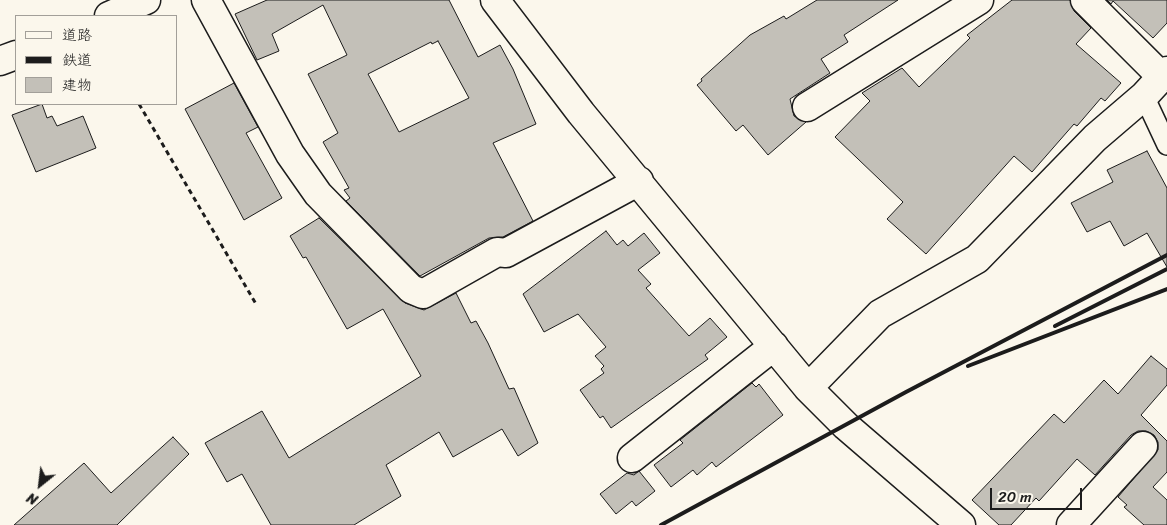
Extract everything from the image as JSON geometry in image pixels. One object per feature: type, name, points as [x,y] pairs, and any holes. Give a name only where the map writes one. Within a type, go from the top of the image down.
[{"type":"street","points":[[111,15],[146,0]]},
{"type":"street","points":[[206,0],[290,154],[318,194],[411,288],[424,294],[497,252],[506,252],[639,181]]},
{"type":"street","points":[[495,0],[581,113],[808,388],[846,426],[957,524]]},
{"type":"street","points":[[807,107],[979,0]]},
{"type":"street","points":[[808,388],[880,314],[954,274],[977,259],[1095,138],[1158,81],[1085,0]]},
{"type":"street","points":[[0,61],[15,55]]},
{"type":"street","points":[[632,458],[774,346]]},
{"type":"street","points":[[1071,525],[1143,446]]},
{"type":"lane","points":[[1158,81],[1167,145]]},
{"type":"path","points":[[140,105],[256,304]]},
{"type":"building","points":[[267,0],[449,0],[478,57],[500,45],[513,69],[536,124],[493,143],[533,221],[503,237],[489,238],[420,276],[346,201],[350,198],[344,190],[349,188],[323,142],[338,133],[308,74],[347,55],[323,5],[272,34],[279,51],[257,60],[235,14]],"holes":[[[438,41],[469,98],[399,132],[368,74],[431,42],[432,44]]]},
{"type":"building","points":[[817,0],[898,0],[844,35],[848,42],[821,59],[830,73],[790,99],[794,116],[806,122],[768,155],[743,125],[736,131],[697,85],[702,81],[701,79],[750,35],[784,16],[786,19]]},
{"type":"building","points":[[1012,0],[1070,0],[1074,11],[1091,28],[1076,44],[1121,83],[1105,101],[1101,98],[1077,126],[1074,124],[1032,172],[1014,156],[926,254],[887,219],[903,202],[835,137],[870,101],[862,93],[902,68],[919,87],[970,38],[967,35]]},
{"type":"building","points":[[1107,0],[1167,0],[1167,23],[1153,38],[1113,1],[1111,4]]},
{"type":"building","points":[[234,83],[258,127],[246,133],[282,198],[244,220],[185,109]]},
{"type":"building","points":[[42,105],[47,118],[52,116],[57,126],[83,116],[96,148],[36,172],[12,115]]},
{"type":"building","points":[[1147,151],[1167,188],[1167,267],[1147,233],[1124,246],[1110,221],[1087,232],[1071,203],[1113,182],[1107,170]]},
{"type":"building","points":[[319,218],[405,303],[424,310],[456,293],[471,323],[476,321],[509,389],[514,388],[538,443],[518,456],[502,429],[453,457],[439,432],[386,465],[401,496],[354,525],[271,525],[242,474],[227,482],[205,443],[262,411],[289,458],[421,376],[383,309],[347,329],[306,257],[303,258],[290,236]]},
{"type":"building","points":[[606,231],[617,245],[623,240],[628,246],[644,233],[660,253],[638,270],[651,284],[646,288],[689,336],[710,318],[727,337],[705,355],[708,359],[611,428],[603,416],[600,418],[580,390],[604,373],[601,369],[604,366],[595,356],[606,347],[578,314],[544,332],[523,294]]},
{"type":"building","points":[[1151,356],[1167,369],[1167,385],[1141,415],[1167,441],[1167,472],[1153,487],[1167,500],[1167,525],[1144,525],[1124,507],[1127,505],[1118,497],[1158,450],[1158,442],[1154,435],[1146,431],[1138,431],[1131,435],[1095,475],[1077,459],[1039,501],[1036,498],[1011,525],[999,525],[972,500],[1054,414],[1064,423],[1104,380],[1118,394]]},
{"type":"building","points":[[752,383],[756,387],[759,384],[783,415],[716,467],[712,462],[697,475],[693,470],[671,487],[654,465],[683,443],[680,440]]},
{"type":"building","points":[[173,437],[189,454],[117,525],[14,525],[84,463],[111,493]]},
{"type":"building","points":[[639,471],[655,491],[636,506],[632,501],[616,514],[600,494],[627,473],[634,475]]},
{"type":"railway","points":[[661,525],[906,392],[1167,255]]},
{"type":"railway","points":[[1055,326],[1167,269]]},
{"type":"railway","points":[[968,366],[1167,289]]}]
